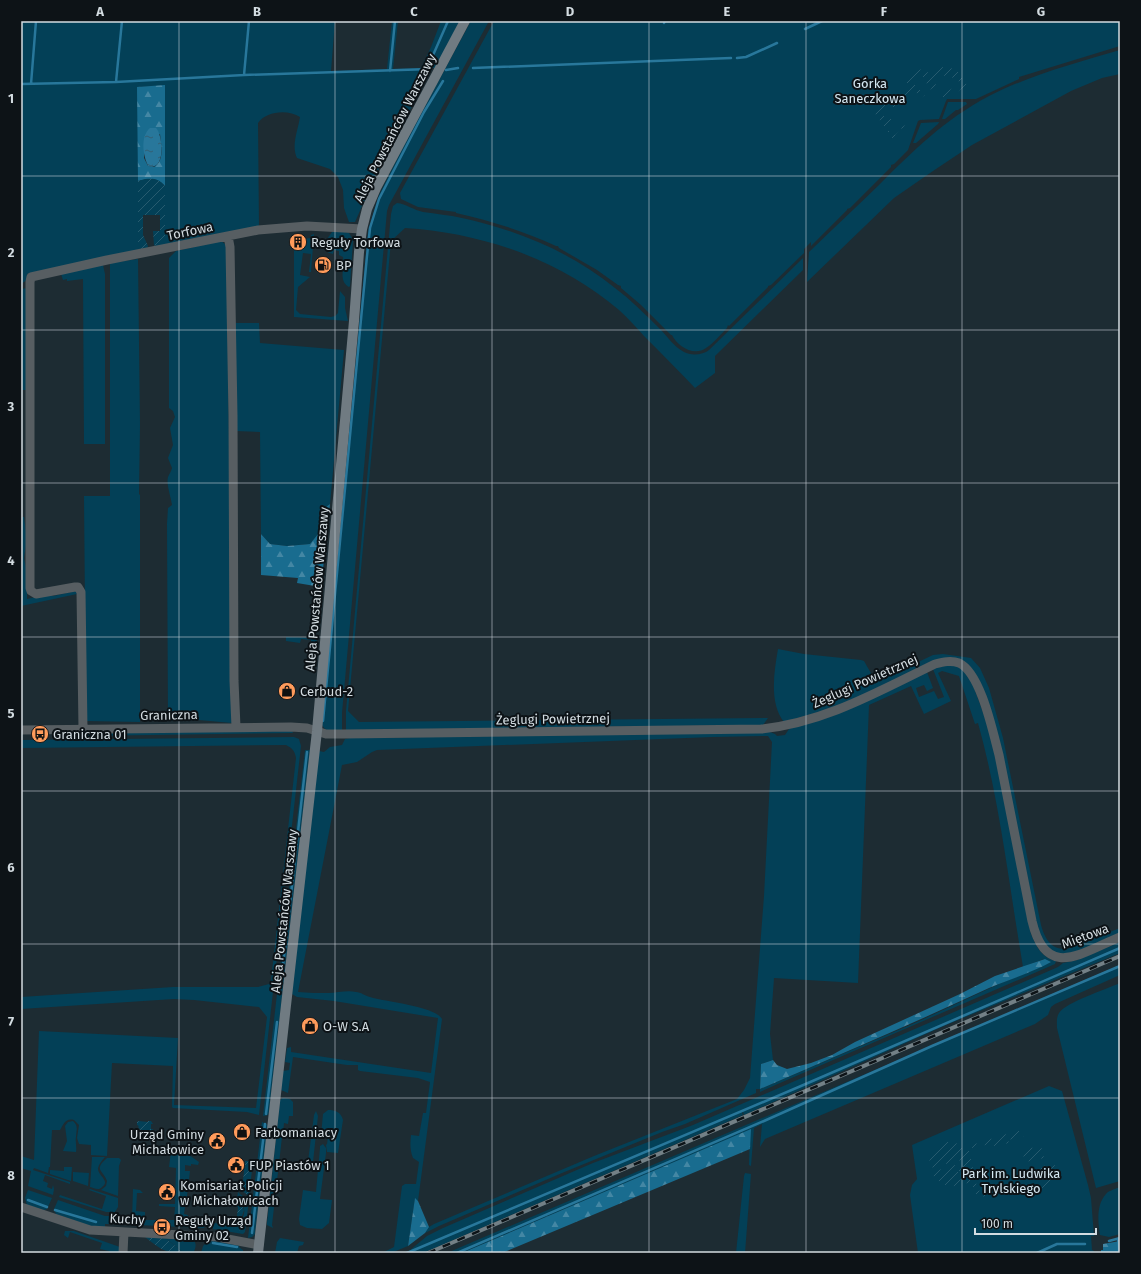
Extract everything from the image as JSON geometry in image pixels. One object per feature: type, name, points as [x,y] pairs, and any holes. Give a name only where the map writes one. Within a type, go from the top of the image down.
[{"type":"street","name":"Aleja Powstańców Warszawy","points":[[258,1249],[317,731],[354,321],[358,252],[367,209],[376,188],[465,21]]},
{"type":"street","name":"Torfowa","points":[[83,729],[81,590],[78,587],[36,594],[31,591],[30,282],[32,276],[258,230],[307,226],[362,230]]},
{"type":"street","points":[[228,236],[230,247],[234,681],[236,727]]},
{"type":"street","name":"Żeglugi Powietrznej","points":[[317,731],[329,734],[347,734],[761,729],[812,719],[836,710],[935,664],[946,661],[959,663],[968,670],[977,684],[992,728],[1035,933],[1039,944],[1044,951],[1058,958]]},
{"type":"street","name":"Graniczna","points":[[21,730],[236,727],[307,728],[317,731]]},
{"type":"street","name":"Miętowa","points":[[1058,958],[1074,956],[1120,937]]},
{"type":"street","name":"Kuchy","points":[[21,1208],[86,1229],[217,1236],[258,1249]]},
{"type":"street","points":[[123,1253],[124,1232]]},
{"type":"green space","points":[[21,21],[335,21],[331,71],[387,69],[392,21],[398,21],[393,69],[421,68],[441,21],[460,21],[435,68],[432,68],[378,170],[355,222],[349,222],[344,208],[343,190],[338,177],[330,169],[297,158],[295,153],[295,143],[300,117],[295,114],[278,112],[266,116],[258,123],[259,227],[165,245],[165,86],[138,87],[138,250],[27,274],[27,280],[21,284]]},
{"type":"green space","points":[[471,21],[489,21],[387,211],[342,713],[342,730],[328,730],[322,725],[368,232],[379,195],[406,141]]},
{"type":"green space","name":"Górka Saneczkowa","points":[[494,21],[1120,21],[1120,46],[1019,77],[1019,79],[976,99],[947,99],[939,119],[918,121],[908,150],[894,164],[891,165],[891,167],[850,208],[847,209],[811,246],[811,242],[804,249],[804,253],[771,285],[768,286],[729,326],[728,325],[727,328],[714,341],[706,348],[691,351],[678,343],[672,335],[641,305],[621,288],[621,286],[558,246],[495,223],[456,212],[418,207],[401,199],[400,193]]},
{"type":"green space","points":[[1120,50],[1120,74],[1102,78],[1071,91],[972,145],[894,198],[807,282],[809,252],[930,136],[944,125],[989,96],[1021,82],[1053,70]]},
{"type":"green space","points":[[941,67],[956,69],[967,85],[947,99],[946,97],[942,97],[943,94],[958,84],[959,81],[955,77],[947,79],[943,74],[938,74],[934,77],[935,87],[929,90],[925,79],[918,74],[913,78],[914,83],[924,92],[925,95],[921,98],[917,93],[911,94],[899,101],[898,104],[901,107],[896,110],[893,107],[888,107],[884,110],[883,115],[886,119],[891,119],[893,122],[887,128],[892,135],[895,135],[901,130],[902,127],[916,119],[917,121],[893,139],[874,112],[907,88],[907,78],[919,69],[932,74]]},
{"type":"green space","points":[[165,85],[165,186],[156,180],[149,179],[138,181],[137,87]],"holes":[[[160,134],[162,152],[160,161],[154,167],[148,166],[144,158],[144,141]]]},
{"type":"green space","points":[[948,102],[966,102],[967,104],[956,110],[945,119],[942,119]]},
{"type":"green space","points":[[939,122],[916,143],[913,143],[921,123]]},
{"type":"green space","points":[[145,179],[156,180],[165,186],[165,245],[157,247],[154,245],[153,231],[160,231],[160,215],[143,215],[143,235],[148,246],[147,249],[138,250],[138,181]]},
{"type":"green space","points":[[397,203],[423,212],[457,217],[503,229],[562,253],[598,275],[621,293],[649,318],[677,347],[690,354],[700,354],[709,350],[803,258],[803,270],[715,356],[715,373],[695,388],[619,310],[596,292],[571,276],[545,263],[491,243],[434,231],[405,228],[391,241],[348,711],[359,722],[768,718],[763,725],[346,730],[346,711],[391,214],[393,206]]},
{"type":"green space","points":[[332,232],[349,233],[353,240],[349,287],[343,279],[343,269],[345,269],[345,266],[343,257],[339,255],[339,251],[334,250],[333,254],[328,252],[325,248],[327,239]]},
{"type":"green space","points":[[314,234],[311,272],[309,272],[311,254],[303,253],[300,275],[310,277],[298,287],[296,310],[300,314],[331,317],[335,316],[338,313],[340,291],[345,297],[345,308],[348,321],[294,317],[294,244],[300,243],[299,239],[294,240],[294,238],[311,238],[311,235]]},
{"type":"green space","points":[[221,241],[227,248],[232,723],[199,720],[168,721],[167,524],[168,508],[172,505],[168,487],[168,477],[172,468],[168,458],[173,445],[170,428],[175,417],[173,411],[169,408],[169,258],[176,251]]},
{"type":"green space","points":[[138,259],[140,425],[140,722],[86,721],[84,496],[110,496],[110,263]]},
{"type":"green space","points":[[103,265],[105,274],[105,444],[84,444],[83,279],[67,281],[67,279],[63,280],[61,274]]},
{"type":"green space","points":[[27,288],[26,390],[21,390],[21,289]]},
{"type":"green space","points":[[233,323],[259,323],[260,343],[344,350],[330,504],[322,510],[318,534],[310,544],[287,546],[270,544],[261,534],[260,432],[235,431]]},
{"type":"green space","points":[[330,504],[321,587],[297,583],[298,578],[261,575],[261,534],[270,544],[287,546],[310,544],[318,534],[322,510]]},
{"type":"green space","points":[[21,517],[24,517],[27,539],[24,558],[27,572],[27,599],[49,594],[53,596],[76,591],[77,594],[21,606]]},
{"type":"green space","points":[[286,637],[317,638],[315,667],[310,666],[311,640],[301,639],[300,643],[286,641]]},
{"type":"green space","points":[[778,649],[804,654],[864,661],[876,682],[933,655],[943,654],[971,658],[980,668],[989,688],[1003,738],[1044,935],[1053,946],[1061,949],[1067,949],[1120,928],[1120,933],[1085,949],[1065,954],[1050,950],[1039,934],[978,678],[968,664],[953,658],[836,707],[784,722],[779,714],[774,697],[774,677]]},
{"type":"green space","points":[[947,665],[958,666],[970,677],[987,723],[996,756],[1031,934],[1040,951],[1047,957],[1056,961],[1055,964],[760,1092],[760,1089],[756,1089],[756,1093],[685,1124],[562,1173],[425,1233],[429,1227],[434,1224],[594,1156],[737,1099],[744,1090],[750,1078],[764,896],[772,742],[768,736],[712,737],[377,750],[357,762],[342,765],[298,992],[358,992],[377,999],[409,1005],[430,1011],[442,1019],[418,1201],[415,1199],[408,1246],[391,1253],[382,1253],[394,1247],[402,1186],[405,1184],[416,1184],[419,1162],[413,1158],[412,1155],[410,1147],[411,1135],[419,1136],[423,1113],[426,1113],[430,1082],[418,1078],[360,1071],[358,1070],[358,1065],[347,1065],[293,1057],[288,1093],[281,1090],[283,1071],[289,1070],[290,1063],[285,1062],[287,1048],[291,1047],[291,1052],[431,1073],[438,1018],[334,1001],[297,997],[292,994],[319,751],[324,752],[330,747],[342,745],[345,739],[350,738],[770,732],[777,736],[785,735],[789,729],[927,672],[933,688],[927,691],[924,685],[916,688],[919,697],[934,691],[938,699],[944,697],[933,669]],"holes":[[[942,671],[959,676],[975,724],[978,723],[986,753],[1004,844],[1023,967],[1044,959],[1040,967],[999,984],[917,1022],[760,1089],[761,1064],[773,1060],[770,1034],[774,978],[858,983],[869,705],[911,686],[924,714],[951,701],[938,673]]]},
{"type":"green space","points":[[292,731],[293,733],[80,736],[88,733]]},
{"type":"green space","points":[[294,737],[299,739],[301,746],[259,1115],[247,1112],[173,1108],[173,1066],[112,1063],[107,1156],[91,1155],[91,1145],[79,1144],[77,1138],[79,1125],[74,1120],[69,1120],[65,1122],[60,1130],[52,1130],[50,1167],[48,1173],[34,1168],[33,1170],[70,1182],[70,1184],[45,1175],[43,1181],[48,1183],[47,1187],[52,1189],[53,1185],[53,1195],[28,1186],[31,1171],[21,1168],[21,1156],[34,1160],[39,1031],[178,1038],[174,1105],[256,1108],[267,1017],[259,1007],[174,999],[21,1009],[21,997],[173,987],[258,987],[269,984],[271,980],[296,758],[293,750],[286,745],[21,748],[21,740]]},
{"type":"green space","points":[[305,750],[310,750],[269,1112],[268,1115],[263,1116]]},
{"type":"green space","points":[[1120,942],[1120,953],[946,1025],[744,1115],[743,1112],[743,1115],[423,1253],[403,1253],[409,1251],[427,1236],[443,1228],[593,1163],[693,1125],[1058,967],[1063,963],[1077,960]]},
{"type":"green space","points":[[1045,959],[1051,962],[760,1089],[761,1064],[773,1060],[777,1065],[787,1069],[811,1063],[832,1055],[855,1042],[960,994],[995,976]]},
{"type":"green space","points":[[1120,965],[1120,975],[1055,1004],[1051,1007],[1048,1015],[1035,1024],[765,1139],[760,1147],[762,1124],[754,1128],[751,1166],[749,1165],[750,1130],[462,1253],[447,1253]]},
{"type":"green space","points":[[1120,983],[1120,1181],[1096,1188],[1057,1028],[1057,1019],[1059,1013],[1070,1005],[1087,996]]},
{"type":"green space","name":"Park im. Ludwika Trylskiego","points":[[1049,1086],[1062,1091],[1088,1185],[1091,1198],[1094,1236],[1091,1236],[1092,1250],[1094,1253],[918,1253],[910,1195],[912,1185],[917,1179],[912,1145]]},
{"type":"green space","points":[[283,1098],[290,1099],[293,1102],[293,1116],[289,1116],[288,1124],[284,1123],[283,1133],[287,1134],[287,1137],[282,1137],[272,1225],[273,1228],[267,1225],[267,1223],[280,1100]]},
{"type":"green space","points":[[328,1110],[337,1112],[341,1115],[343,1120],[338,1153],[327,1152],[326,1145],[328,1137],[321,1136],[323,1114]]},
{"type":"green space","points":[[316,1111],[318,1116],[313,1162],[307,1169],[314,1115]]},
{"type":"green space","points":[[73,1121],[77,1127],[76,1152],[63,1151],[67,1141],[65,1126],[68,1122]]},
{"type":"green space","points":[[151,1121],[153,1124],[151,1124],[151,1129],[153,1129],[151,1132],[152,1141],[149,1141],[144,1135],[144,1132],[143,1133],[138,1127],[137,1122]]},
{"type":"green space","points":[[262,1122],[268,1125],[255,1234],[248,1238]]},
{"type":"green space","points":[[751,1129],[750,1149],[502,1253],[462,1253]]},
{"type":"green space","points":[[1019,1131],[1024,1136],[1008,1140],[1009,1143],[994,1146],[994,1143],[972,1148],[972,1145]]},
{"type":"green space","points":[[943,1143],[956,1143],[962,1148],[957,1162],[947,1164],[943,1162],[938,1166],[930,1168],[929,1163],[933,1151]]},
{"type":"green space","points":[[323,1144],[326,1148],[326,1153],[320,1199],[332,1200],[329,1223],[322,1229],[307,1228],[300,1225],[299,1219],[303,1190],[316,1192],[320,1146]]},
{"type":"green space","points":[[968,1146],[977,1187],[972,1187],[968,1184],[961,1175],[961,1171],[959,1171],[960,1157]]},
{"type":"green space","points":[[1041,1146],[1044,1158],[1025,1162],[1022,1150]]},
{"type":"green space","points":[[171,1151],[186,1153],[199,1162],[198,1165],[185,1165],[185,1171],[190,1171],[187,1196],[190,1197],[189,1207],[185,1207],[184,1214],[188,1215],[188,1221],[204,1222],[205,1218],[204,1228],[138,1225],[134,1224],[132,1221],[133,1189],[140,1190],[143,1193],[137,1193],[136,1211],[145,1212],[145,1220],[174,1220],[175,1207],[159,1206],[159,1204],[175,1204],[176,1168],[169,1167]]},
{"type":"green space","points":[[92,1157],[105,1157],[98,1168],[99,1173],[105,1182],[99,1189],[90,1187]]},
{"type":"green space","points":[[107,1158],[119,1158],[121,1160],[119,1166],[118,1196],[101,1190],[106,1186],[107,1181],[100,1168]]},
{"type":"green space","points":[[245,1161],[253,1161],[249,1196],[242,1191]]},
{"type":"green space","points":[[1053,1164],[1059,1169],[1059,1172],[1043,1192],[1038,1167]]},
{"type":"green space","points":[[956,1165],[961,1181],[954,1186],[945,1185],[933,1176],[931,1172],[931,1170],[939,1168],[941,1170],[945,1170],[948,1166]]},
{"type":"green space","points":[[64,1167],[72,1167],[71,1181],[50,1174],[50,1170],[64,1171]]},
{"type":"green space","points":[[73,1172],[89,1173],[88,1186],[73,1181]]},
{"type":"green space","points":[[745,1173],[751,1174],[745,1253],[736,1253],[744,1176]]},
{"type":"green space","points":[[1004,1185],[1005,1187],[999,1193],[992,1196],[980,1196],[976,1194],[978,1191]]},
{"type":"green space","points":[[1120,1188],[1120,1234],[1109,1237],[1100,1235],[1098,1219],[1099,1208],[1107,1193]]},
{"type":"green space","points":[[90,1189],[118,1198],[118,1207],[115,1212],[106,1212],[59,1197],[60,1195],[102,1209],[106,1196],[89,1190]]},
{"type":"green space","points":[[28,1190],[52,1198],[47,1209],[44,1210],[27,1205],[25,1198]]},
{"type":"green space","points":[[238,1192],[240,1194],[239,1200],[244,1210],[241,1219],[243,1227],[237,1231],[234,1230],[232,1225],[236,1225]]},
{"type":"green space","points":[[240,1194],[249,1200],[245,1232],[243,1234],[213,1229],[213,1219],[214,1223],[232,1225],[234,1230],[238,1226],[244,1212],[244,1208],[239,1200]]},
{"type":"green space","points":[[415,1198],[418,1201],[429,1227],[425,1233],[408,1246]]},
{"type":"green space","points":[[58,1200],[118,1219],[113,1224],[105,1224],[105,1227],[90,1226],[56,1214],[54,1209]]},
{"type":"green space","points":[[65,1231],[74,1231],[120,1247],[119,1253],[109,1253],[109,1251],[100,1249],[102,1243],[70,1232],[68,1238],[64,1235]]},
{"type":"green space","points":[[145,1237],[164,1237],[184,1253],[163,1250]]},
{"type":"green space","points":[[164,1237],[192,1239],[196,1245],[194,1252],[184,1253]]},
{"type":"green space","points":[[280,1238],[304,1242],[303,1245],[299,1246],[297,1253],[275,1253],[277,1242]]},
{"type":"green space","points":[[209,1240],[239,1245],[239,1247],[243,1250],[243,1253],[201,1253],[203,1246]]},
{"type":"green space","points":[[1120,1241],[1120,1253],[1101,1253],[1101,1250],[1103,1250],[1103,1244]]},
{"type":"water","points":[[150,128],[156,128],[161,145],[158,164],[154,166],[148,166],[143,146],[145,136]]},
{"type":"waterway","points":[[31,84],[36,21]]},
{"type":"waterway","points":[[116,82],[122,21]]},
{"type":"waterway","points":[[244,75],[249,21]]},
{"type":"waterway","points":[[390,71],[395,21]]},
{"type":"waterway","points":[[427,69],[448,21]]},
{"type":"waterway","points":[[805,29],[822,21]]},
{"type":"waterway","points":[[737,58],[746,57],[777,43]]},
{"type":"waterway","points":[[473,68],[731,58]]},
{"type":"waterway","points":[[446,70],[458,68]]},
{"type":"waterway","points":[[21,84],[116,82],[244,75],[431,69]]},
{"type":"waterway","points":[[323,721],[370,228],[379,199],[424,112],[443,81]]},
{"type":"waterway","points":[[283,965],[307,752]]},
{"type":"waterway","points":[[407,1253],[801,1086],[1120,948]]},
{"type":"waterway","points":[[457,1253],[764,1121],[932,1046],[1120,966]]},
{"type":"waterway","points":[[266,1114],[277,1022]]},
{"type":"waterway","points":[[252,1233],[265,1124]]},
{"type":"waterway","points":[[28,1200],[47,1207]]},
{"type":"waterway","points":[[55,1210],[96,1222]]},
{"type":"waterway","points":[[1109,1241],[1120,1238]]},
{"type":"waterway","points":[[1118,1239],[1119,1253]]},
{"type":"waterway","points":[[213,1243],[237,1247]]},
{"type":"waterway","points":[[1037,1253],[1057,1244],[1085,1244]]},
{"type":"railway","points":[[428,1253],[1120,956]]},
{"type":"place","name":"Reguły Torfowa","points":[[298,242]]},
{"type":"place","name":"BP","points":[[323,265]]},
{"type":"place","name":"Cerbud-2","points":[[287,691]]},
{"type":"place","name":"Graniczna 01","points":[[40,734]]},
{"type":"place","name":"O-W S.A","points":[[310,1026]]},
{"type":"place","name":"Farbomaniacy","points":[[242,1132]]},
{"type":"place","name":"Urząd Gminy Michałowice","points":[[217,1141]]},
{"type":"place","name":"FUP Piastów 1","points":[[236,1165]]},
{"type":"place","name":"Komisariat Policji w Michałowicach","points":[[167,1192]]},
{"type":"place","name":"Reguły Urząd Gminy 02","points":[[162,1227]]}]
